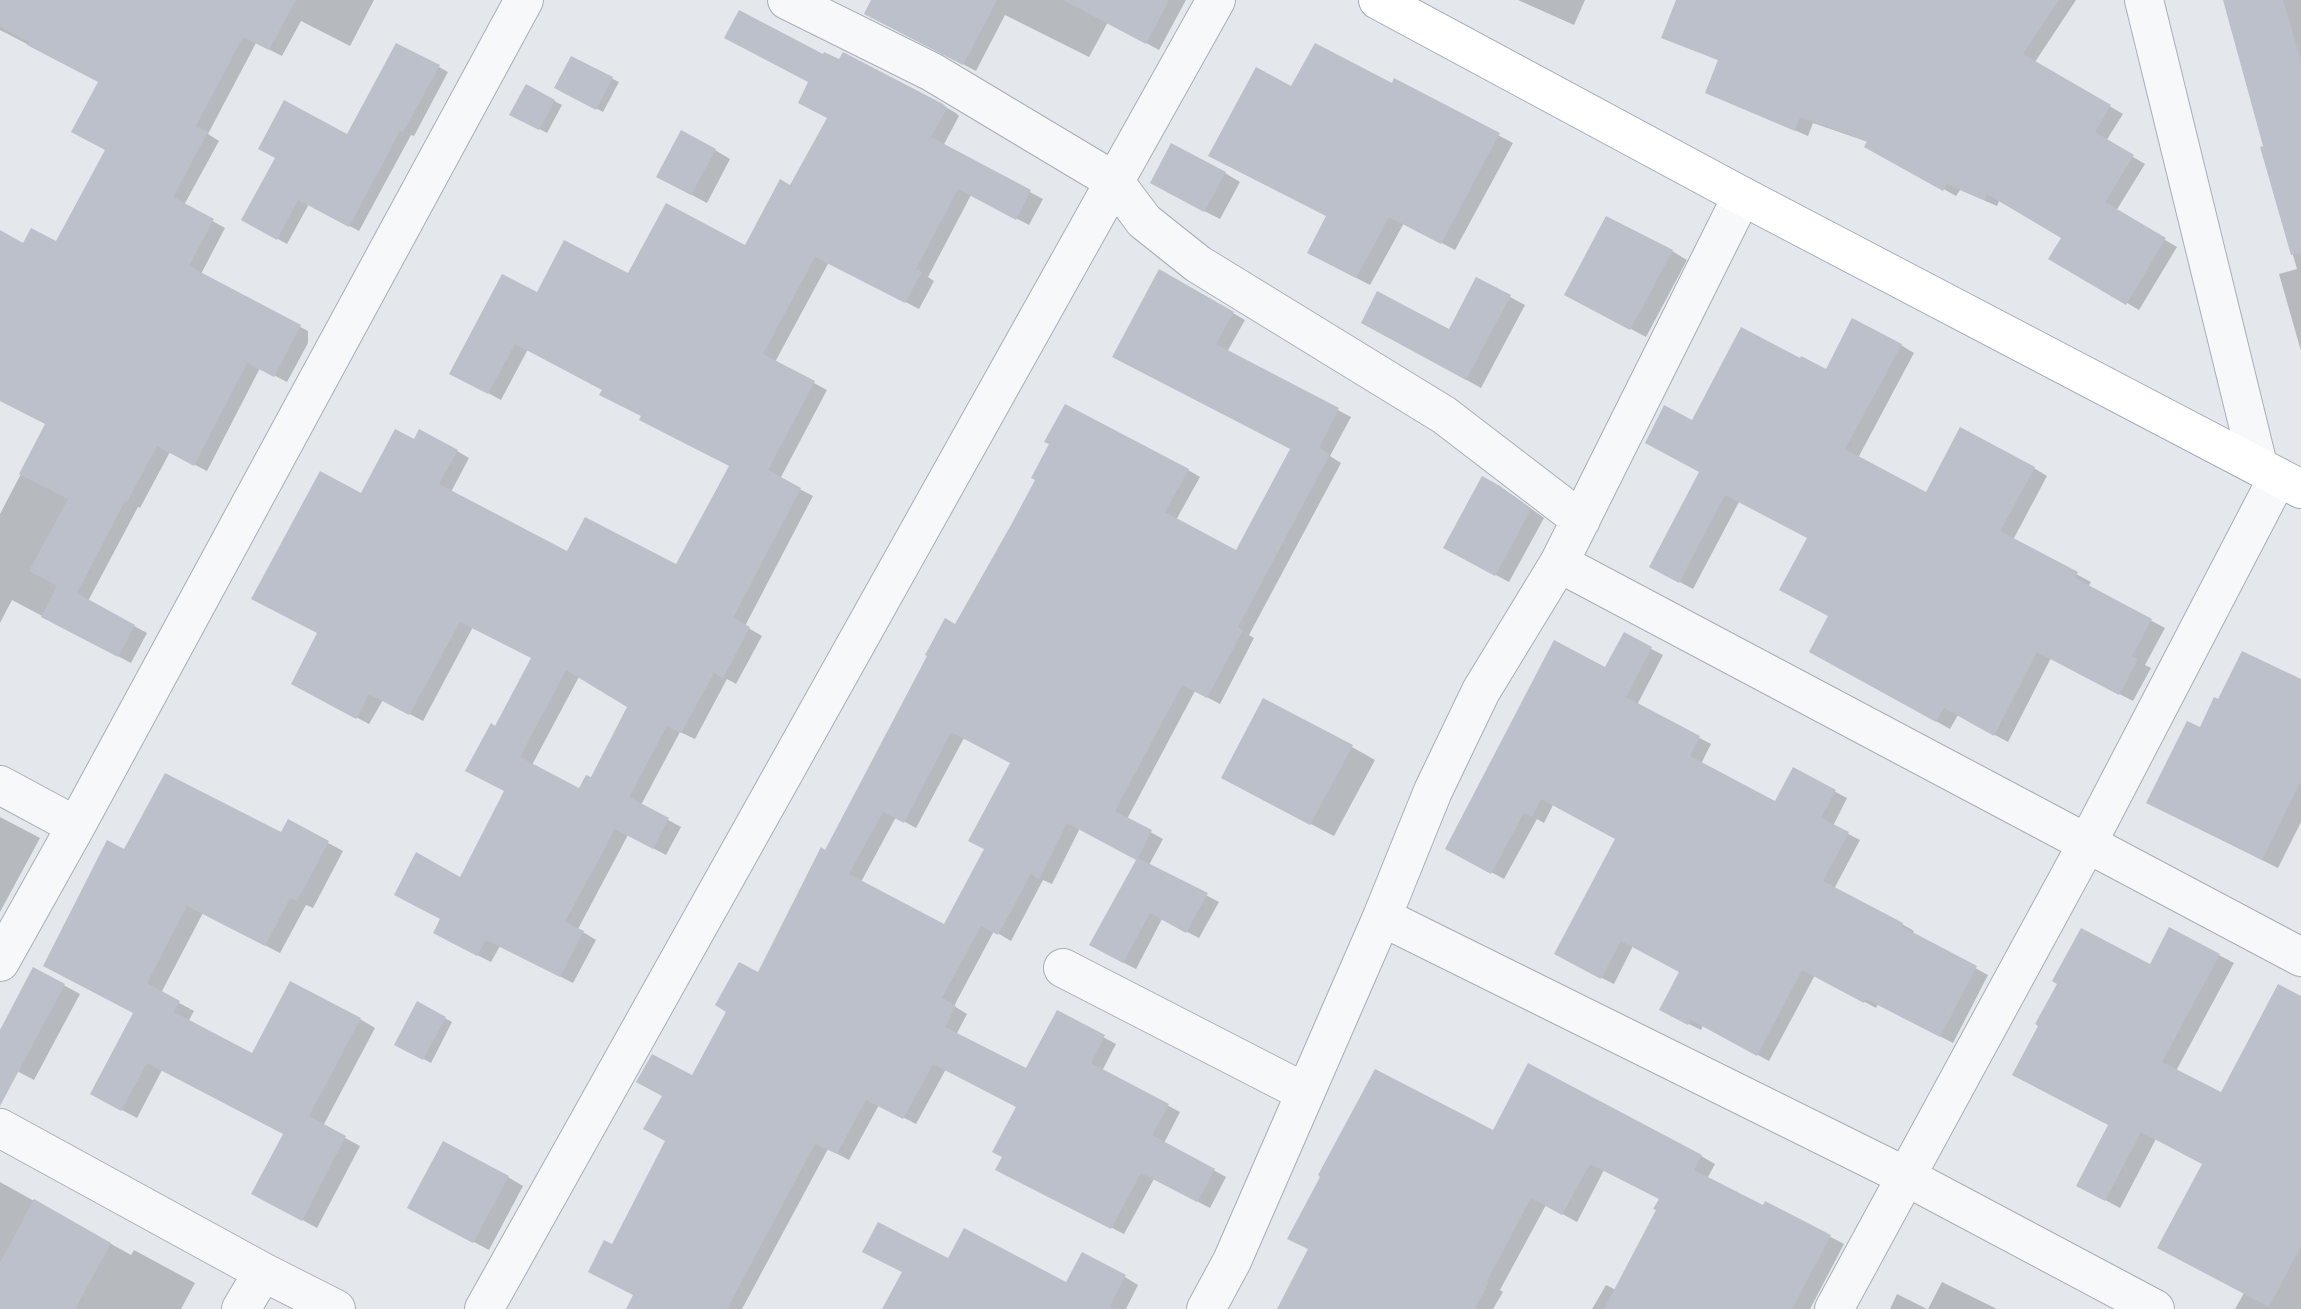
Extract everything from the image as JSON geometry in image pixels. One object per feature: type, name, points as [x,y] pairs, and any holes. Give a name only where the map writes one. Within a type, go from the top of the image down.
[{"type":"main road","points":[[1378,0],[1742,196],[2279,477]]},
{"type":"street","points":[[0,962],[524,0]]},
{"type":"street","points":[[787,0],[932,72],[1114,181],[1144,221],[1198,264],[1444,415],[1581,520]]},
{"type":"street","points":[[484,1309],[1216,0]]},
{"type":"street","points":[[1834,1309],[2088,842],[2279,477],[2144,0]]},
{"type":"street","points":[[1206,1309],[1232,1261],[1382,917],[1433,791],[1481,691],[1559,563],[1742,196]]},
{"type":"street","points":[[1559,563],[2301,957]]},
{"type":"street","points":[[0,785],[76,826]]},
{"type":"street","points":[[1382,917],[1905,1177],[2155,1309]]},
{"type":"street","points":[[1063,968],[1304,1092]]},
{"type":"street","points":[[0,1128],[262,1272],[336,1309]]},
{"type":"street","points":[[241,1309],[262,1272]]},
{"type":"building","points":[[0,0],[296,0],[269,50],[243,37],[196,126],[208,132],[173,197],[214,219],[189,266],[301,325],[274,377],[247,363],[194,466],[157,446],[127,502],[125,501],[77,593],[135,625],[118,657],[41,617],[57,586],[29,571],[68,499],[19,474],[45,424],[0,401],[0,230],[23,243],[31,228],[56,241],[105,150],[71,132],[98,82],[27,45],[29,42],[0,27]]},
{"type":"building","points":[[871,0],[997,0],[963,65],[864,14]]},
{"type":"building","points":[[1063,0],[1169,0],[1146,44]]},
{"type":"building","points":[[1676,0],[2059,0],[2023,54],[2111,105],[2095,132],[2134,155],[2105,202],[2166,238],[2126,305],[2048,259],[2061,238],[1987,194],[1984,200],[1947,184],[1943,191],[1864,147],[1867,141],[1800,117],[1795,131],[1705,93],[1718,60],[1661,38]]},
{"type":"building","points":[[2223,0],[2283,0],[2301,61],[2301,253],[2291,255],[2260,147],[2263,146]]},
{"type":"building","points":[[739,10],[823,54],[824,52],[839,59],[843,52],[943,104],[947,108],[931,137],[1031,190],[1016,220],[958,189],[916,269],[922,272],[905,303],[815,257],[763,354],[815,381],[768,470],[801,488],[733,618],[750,627],[723,678],[714,673],[681,733],[667,726],[629,797],[669,818],[653,849],[615,829],[565,922],[584,931],[560,977],[486,940],[477,956],[433,933],[440,919],[394,895],[416,852],[460,877],[504,791],[465,771],[491,723],[495,726],[531,658],[460,622],[409,715],[369,694],[356,719],[291,684],[317,633],[251,599],[320,471],[361,493],[395,429],[414,439],[419,429],[458,450],[439,484],[567,551],[585,517],[676,564],[729,466],[639,420],[641,416],[599,395],[602,390],[515,344],[488,394],[449,374],[502,274],[537,292],[564,240],[628,273],[666,203],[745,245],[780,179],[790,185],[827,118],[798,103],[808,82],[724,38]],"holes":[[[566,670],[627,707],[591,777],[586,775],[579,788],[520,757]]]},
{"type":"building","points":[[396,43],[440,65],[403,132],[400,131],[349,227],[298,200],[277,240],[241,220],[275,158],[258,149],[284,100],[347,134]]},
{"type":"building","points":[[1315,43],[1392,83],[1394,78],[1500,133],[1441,244],[1389,217],[1356,278],[1307,253],[1326,216],[1208,156],[1256,67],[1291,86]]},
{"type":"building","points":[[571,56],[613,77],[596,110],[554,88]]},
{"type":"building","points":[[526,84],[555,100],[539,130],[509,115]]},
{"type":"building","points":[[681,130],[716,149],[691,195],[656,177]]},
{"type":"building","points":[[1171,143],[1226,172],[1204,212],[1150,183]]},
{"type":"building","points":[[1606,216],[1673,250],[1630,330],[1564,295]]},
{"type":"building","points":[[1159,269],[1234,312],[1216,344],[1339,408],[1319,448],[1330,454],[1238,627],[1243,630],[1207,698],[1182,685],[1115,811],[1152,830],[1138,858],[1208,893],[1186,933],[1150,913],[1123,963],[1089,945],[1136,860],[1067,823],[1039,879],[1031,874],[998,935],[981,926],[942,998],[956,1006],[945,1027],[1026,1068],[1057,1010],[1105,1035],[1091,1063],[1169,1104],[1152,1135],[1215,1169],[1197,1202],[1141,1173],[1111,1229],[995,1170],[1002,1157],[992,1152],[1016,1107],[933,1064],[903,1119],[866,1100],[837,1154],[815,1144],[727,1309],[626,1309],[633,1295],[588,1272],[604,1240],[612,1244],[665,1141],[643,1129],[662,1096],[636,1082],[652,1054],[692,1075],[726,1012],[715,1005],[739,962],[758,972],[821,847],[825,850],[945,618],[955,624],[1011,525],[1035,480],[1031,478],[1049,444],[1044,442],[1065,404],[1189,469],[1165,512],[1236,550],[1290,449],[1112,357]],"holes":[[[951,732],[1010,763],[968,841],[984,849],[944,924],[849,874],[883,812],[904,823]]]},
{"type":"building","points":[[1476,277],[1511,295],[1466,380],[1361,323],[1377,291],[1449,329]]},
{"type":"building","points":[[1852,318],[1902,344],[1845,449],[1926,492],[1960,427],[2035,467],[2000,531],[2078,572],[2075,578],[2152,619],[2132,656],[2138,659],[2119,695],[2037,652],[1994,736],[1944,708],[1936,722],[1809,652],[1828,616],[1779,590],[1807,538],[1725,495],[1679,583],[1649,567],[1699,472],[1645,443],[1664,405],[1692,420],[1741,327],[1826,369]]},
{"type":"building","points":[[1482,476],[1531,509],[1495,576],[1443,548]]},
{"type":"building","points":[[1624,632],[1652,647],[1626,697],[1700,736],[1690,756],[1775,801],[1793,767],[1836,790],[1821,818],[1849,832],[1823,881],[1977,966],[1940,1037],[1866,999],[1864,1003],[1802,970],[1757,1056],[1691,1020],[1688,1025],[1659,1010],[1679,972],[1621,941],[1601,979],[1554,954],[1615,839],[1541,799],[1532,817],[1524,813],[1491,874],[1445,849],[1554,640],[1605,667]]},
{"type":"building","points":[[2242,651],[2301,679],[2301,781],[2262,860],[2146,803],[2187,721],[2200,727],[2214,697],[2218,699]]},
{"type":"building","points":[[1263,698],[1353,745],[1310,825],[1221,778]]},
{"type":"building","points":[[165,773],[281,832],[288,819],[329,841],[297,901],[290,898],[265,946],[187,906],[147,983],[180,1001],[174,1012],[252,1053],[290,981],[361,1018],[309,1116],[346,1136],[302,1221],[251,1194],[283,1134],[147,1063],[121,1111],[90,1094],[133,1013],[43,966],[107,840],[124,849]]},
{"type":"building","points":[[2169,927],[2220,954],[2162,1062],[2221,1092],[2278,984],[2301,996],[2301,1246],[2269,1307],[2157,1248],[2202,1164],[2141,1132],[2105,1201],[2076,1186],[2108,1125],[2012,1075],[2057,984],[2052,981],[2081,928],[2150,964]]},
{"type":"building","points":[[33,967],[65,984],[0,1106],[0,1030]]},
{"type":"building","points":[[417,1001],[446,1017],[423,1060],[394,1045]]},
{"type":"building","points":[[1528,1063],[1702,1155],[1694,1170],[1763,1205],[1765,1201],[1831,1235],[1792,1309],[1604,1309],[1656,1210],[1653,1209],[1659,1199],[1590,1164],[1562,1215],[1531,1198],[1475,1309],[1277,1309],[1308,1249],[1287,1239],[1375,1069],[1493,1130]]},
{"type":"building","points":[[443,1141],[509,1176],[473,1243],[407,1208]]},
{"type":"building","points":[[34,1199],[111,1243],[75,1309],[0,1309],[0,1263]]},
{"type":"building","points":[[878,1222],[948,1258],[964,1228],[1066,1282],[1082,1252],[1126,1275],[1110,1306],[1116,1309],[882,1309],[902,1272],[862,1252]]}]
